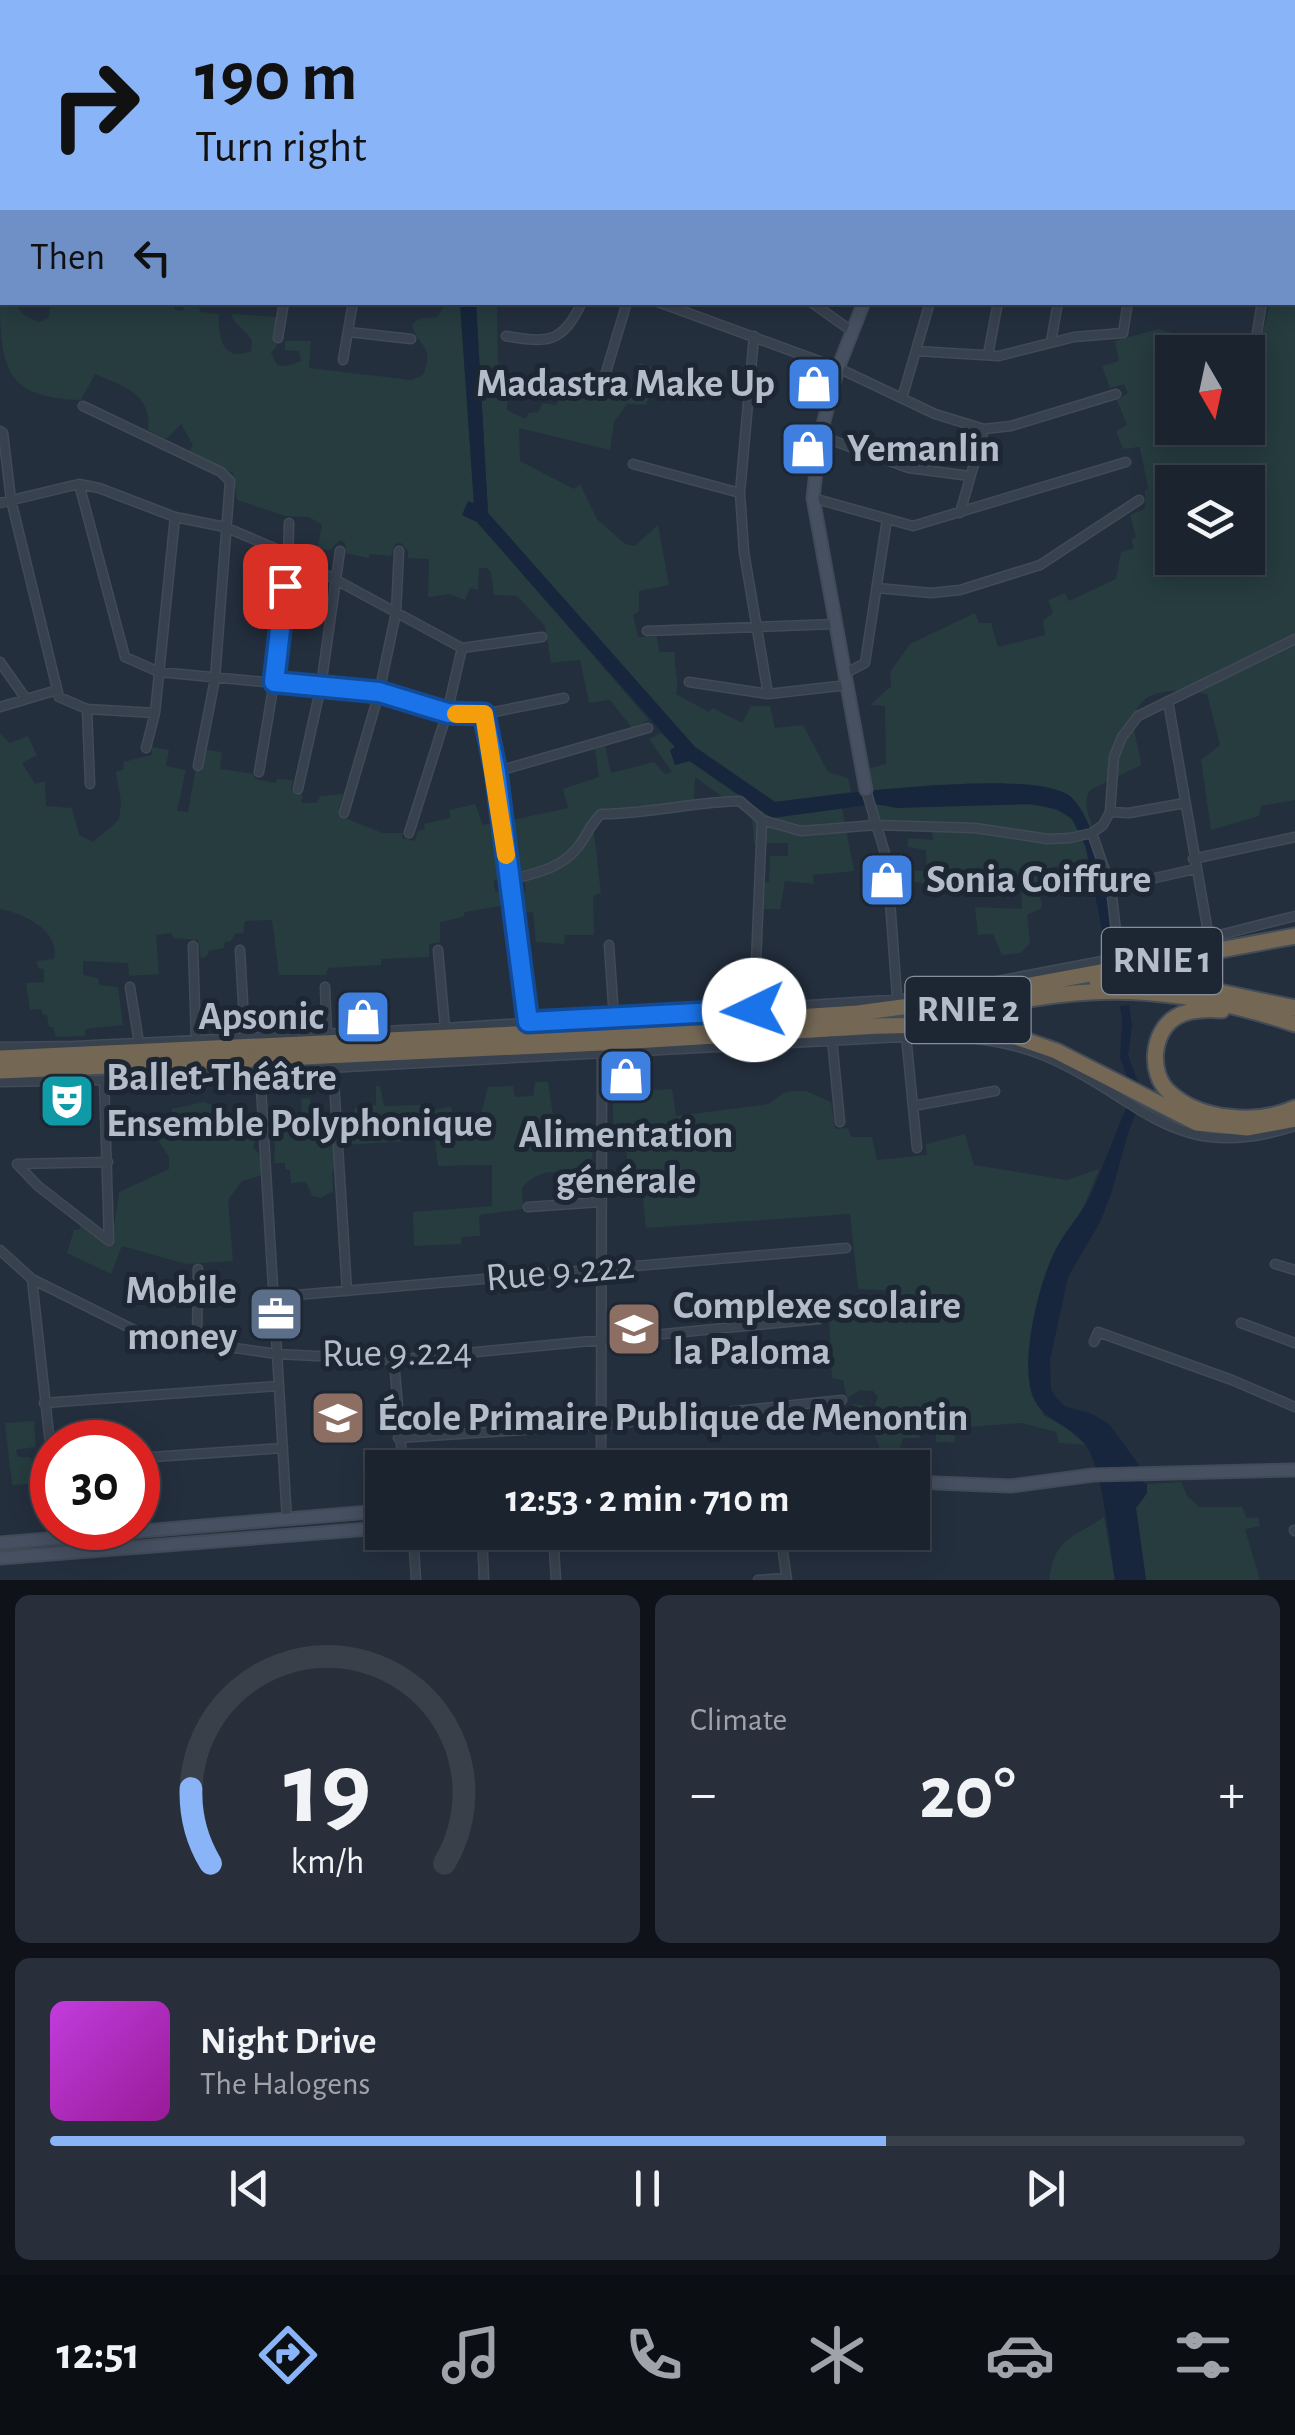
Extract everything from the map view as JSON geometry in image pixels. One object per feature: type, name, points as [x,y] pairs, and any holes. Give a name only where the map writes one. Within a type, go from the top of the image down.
[{"type":"highway","name":"RNIE 1","points":[[0,1058],[830,1016],[907,1008],[1295,936]]},
{"type":"highway","name":"RNIE 2","points":[[1053,982],[1192,986],[1295,1008]]},
{"type":"highway","name":"RNIE 2","points":[[877,1026],[1091,992],[1179,996],[1260,1012],[1295,1024]]},
{"type":"highway","points":[[1260,1012],[1184,1013],[1164,1027],[1156,1062],[1163,1084],[1189,1105],[1206,1112],[1272,1116],[1295,1108]]},
{"type":"highway","points":[[0,1072],[954,1025],[992,1031],[1056,1051],[1197,1123],[1248,1128],[1295,1122]]},
{"type":"highway","points":[[850,1038],[877,1026]]},
{"type":"street","points":[[278,338],[284,305]]},
{"type":"street","points":[[344,360],[353,305]]},
{"type":"street","points":[[506,336],[540,342],[552,339],[572,322],[580,305]]},
{"type":"street","points":[[600,389],[625,305]]},
{"type":"street","points":[[666,305],[838,368],[935,414],[984,429],[1011,426],[1116,394]]},
{"type":"street","points":[[815,305],[853,332]]},
{"type":"street","points":[[863,305],[838,368],[820,436],[813,498],[869,805],[887,860],[898,997]]},
{"type":"street","points":[[903,396],[929,305]]},
{"type":"street","points":[[988,355],[997,305]]},
{"type":"street","points":[[1051,342],[1057,305]]},
{"type":"street","points":[[916,351],[1012,354],[1074,336],[1123,333],[1128,305]]},
{"type":"street","points":[[1257,335],[1262,305]]},
{"type":"street","points":[[349,332],[411,339]]},
{"type":"street","points":[[754,336],[740,493],[744,552],[768,694]]},
{"type":"street","points":[[83,406],[226,475],[231,490],[214,679],[198,766]]},
{"type":"street","points":[[960,512],[984,429]]},
{"type":"street","points":[[0,432],[4,433],[11,500],[59,697],[87,708],[156,713]]},
{"type":"street","points":[[820,436],[909,468],[970,476]]},
{"type":"street","points":[[813,498],[913,526],[1126,462]]},
{"type":"street","points":[[633,464],[740,493]]},
{"type":"street","points":[[79,484],[126,656],[159,672],[379,692],[448,713],[484,714],[564,698]]},
{"type":"street","points":[[0,503],[79,484],[99,488],[176,517],[225,527],[288,554],[462,648],[542,637]]},
{"type":"street","points":[[878,588],[931,593],[960,590],[1040,565],[1139,500]]},
{"type":"street","points":[[146,748],[156,713],[176,517]]},
{"type":"street","points":[[689,682],[768,694],[846,679],[864,662],[886,519]]},
{"type":"street","points":[[258,772],[274,682],[288,523]]},
{"type":"street","points":[[298,790],[320,686],[340,551]]},
{"type":"street","points":[[344,813],[379,692],[396,613],[399,551]]},
{"type":"street","points":[[648,631],[835,624]]},
{"type":"street","points":[[509,880],[547,870],[577,849],[586,830],[601,814],[740,802],[762,820],[801,832],[876,825],[975,828],[1048,839],[1092,833],[1103,825],[1110,812],[1114,758],[1122,737],[1138,716],[1295,638]]},
{"type":"street","points":[[410,833],[448,713],[462,648]]},
{"type":"street","points":[[0,662],[26,699]]},
{"type":"street","points":[[0,707],[57,690]]},
{"type":"street","points":[[1168,702],[1209,938]]},
{"type":"street","points":[[87,708],[90,784]]},
{"type":"street","points":[[484,714],[496,772],[528,1022]]},
{"type":"street","points":[[496,772],[648,728]]},
{"type":"street","points":[[1110,812],[1128,813],[1185,803]]},
{"type":"street","points":[[754,1010],[762,820]]},
{"type":"street","points":[[1092,833],[1111,888],[1119,957]]},
{"type":"street","points":[[1193,859],[1295,837]]},
{"type":"street","points":[[1111,888],[1195,870]]},
{"type":"street","points":[[0,1044],[196,1040],[446,1028],[754,1010],[927,995],[1209,938],[1295,916]]},
{"type":"street","points":[[193,946],[196,1040]]},
{"type":"street","points":[[609,946],[614,1018]]},
{"type":"street","points":[[240,950],[245,1038]]},
{"type":"street","points":[[438,950],[446,1028]]},
{"type":"street","points":[[130,986],[139,1042]]},
{"type":"street","points":[[325,987],[327,1034]]},
{"type":"street","points":[[906,1036],[917,1148]]},
{"type":"street","points":[[0,1082],[104,1080],[850,1038],[976,1038],[1021,1048],[1074,1070],[1128,1106],[1173,1129],[1246,1137],[1295,1122]]},
{"type":"street","points":[[832,1039],[840,1122]]},
{"type":"street","points":[[601,1450],[602,1052]]},
{"type":"street","points":[[333,1066],[347,1291]]},
{"type":"street","points":[[260,1070],[287,1520]]},
{"type":"street","points":[[104,1080],[108,1162],[110,1241],[38,1186],[17,1164],[108,1162]]},
{"type":"street","points":[[913,1106],[995,1091]]},
{"type":"street","points":[[528,1207],[602,1202]]},
{"type":"street","name":"Rue 9.222","points":[[273,1297],[846,1248]]},
{"type":"street","name":"Rue 9.224","points":[[0,1250],[32,1280],[144,1335],[277,1354],[394,1360],[819,1319]]},
{"type":"street","points":[[1274,1264],[1295,1270]]},
{"type":"street","points":[[197,1340],[198,1270]]},
{"type":"street","points":[[32,1280],[46,1420]]},
{"type":"street","points":[[1241,1324],[1295,1343]]},
{"type":"street","points":[[1094,1342],[1098,1332],[1295,1407]]},
{"type":"street","points":[[394,1360],[400,1450]]},
{"type":"street","points":[[44,1403],[278,1386]]},
{"type":"street","points":[[398,1438],[601,1425],[842,1400]]},
{"type":"street","points":[[160,1456],[283,1448]]},
{"type":"street","points":[[930,1483],[1026,1486],[1140,1472],[1295,1470]]},
{"type":"street","points":[[160,1527],[365,1512]]},
{"type":"street","points":[[0,1558],[365,1529]]},
{"type":"street","points":[[0,1544],[30,1538]]},
{"type":"street","points":[[414,1550],[416,1580]]},
{"type":"street","points":[[483,1550],[484,1580]]},
{"type":"street","points":[[554,1550],[556,1580]]},
{"type":"street","points":[[758,1580],[787,1579],[783,1550]]},
{"type":"green space","points":[[0,305],[16,305],[24,315],[39,322],[49,318],[50,305],[175,305],[175,310],[183,311],[184,305],[192,305],[199,306],[200,312],[219,314],[221,339],[234,353],[251,351],[252,341],[231,314],[279,317],[276,347],[271,353],[277,365],[301,361],[299,351],[285,350],[285,341],[311,341],[309,368],[411,380],[423,375],[427,357],[412,324],[437,317],[445,305],[460,305],[474,504],[462,515],[477,522],[649,720],[632,728],[610,700],[589,703],[580,660],[551,663],[545,626],[517,596],[494,595],[487,568],[479,568],[478,590],[470,588],[465,600],[449,594],[428,597],[429,559],[408,558],[401,543],[395,544],[391,556],[370,554],[368,558],[346,553],[345,543],[340,540],[330,550],[317,550],[322,525],[309,517],[285,516],[237,500],[233,473],[189,452],[193,445],[181,424],[166,439],[148,430],[141,399],[126,388],[95,374],[81,400],[54,398],[20,383],[10,371],[1,336]]},
{"type":"green space","points":[[476,305],[497,305],[498,364],[509,368],[507,410],[525,419],[529,413],[538,412],[543,403],[555,405],[561,398],[579,394],[576,381],[591,383],[593,390],[630,398],[639,363],[659,369],[646,405],[627,404],[614,422],[610,450],[519,428],[520,461],[574,489],[580,484],[597,519],[625,544],[635,546],[658,525],[669,585],[639,591],[639,611],[633,615],[638,637],[657,637],[659,652],[675,652],[676,694],[709,712],[713,708],[742,723],[751,706],[770,706],[775,728],[803,725],[828,772],[848,778],[851,792],[775,802],[695,747],[488,513]]},
{"type":"green space","points":[[1270,305],[1295,305],[1295,800],[1261,806],[1259,816],[1211,830],[1201,760],[1220,745],[1207,694],[1185,691],[1161,692],[1142,702],[1134,724],[1141,765],[1090,790],[1087,809],[1098,843],[1084,820],[1002,783],[869,790],[863,770],[886,764],[885,706],[870,705],[891,686],[890,672],[910,644],[975,613],[979,623],[991,623],[998,647],[1045,635],[1043,621],[1053,613],[1048,600],[1065,593],[1069,601],[1116,579],[1121,552],[1134,548],[1131,540],[1136,537],[1130,515],[1145,509],[1148,489],[1140,447],[1123,449],[1116,431],[1127,425],[1117,400],[1128,393],[1124,384],[1110,388],[1102,366],[1119,361],[1115,341],[1158,329],[1180,335],[1155,335],[1155,445],[1265,445],[1262,335]]},
{"type":"green space","points":[[0,733],[10,743],[28,736],[37,755],[22,763],[35,784],[45,781],[46,806],[72,808],[79,835],[93,842],[119,820],[121,802],[116,772],[124,769],[123,762],[152,755],[152,747],[169,750],[166,766],[186,770],[177,811],[188,812],[195,772],[201,772],[205,750],[222,752],[220,769],[255,774],[255,779],[276,783],[277,779],[293,780],[291,790],[302,792],[302,803],[317,803],[320,796],[343,794],[338,815],[382,833],[403,833],[402,838],[415,841],[417,832],[425,829],[424,824],[450,818],[450,810],[475,804],[483,825],[494,823],[503,877],[493,881],[495,891],[503,892],[506,905],[465,912],[463,917],[440,922],[440,942],[429,944],[429,957],[381,959],[381,965],[328,968],[326,975],[279,975],[272,920],[245,921],[243,933],[235,934],[224,948],[209,951],[201,958],[198,940],[174,938],[171,933],[156,935],[159,974],[129,976],[128,963],[83,961],[83,975],[98,978],[99,985],[118,987],[123,1025],[85,1029],[85,1036],[56,1037],[47,1015],[41,1009],[30,1010],[26,983],[44,982],[44,969],[38,968],[37,961],[54,959],[52,940],[29,919],[0,909]]},
{"type":"green space","points":[[661,733],[689,761],[772,818],[842,808],[854,871],[813,875],[814,884],[785,881],[780,909],[757,909],[756,882],[769,882],[770,856],[788,856],[788,843],[754,843],[752,818],[695,777],[694,804],[592,816],[601,893],[593,896],[594,935],[565,935],[564,944],[536,942],[533,912],[519,913],[517,895],[526,891],[523,872],[515,874],[508,827],[513,826],[512,820],[568,808],[563,789],[599,777],[595,749],[605,746],[611,773],[654,762],[665,774],[672,772],[649,739]]},
{"type":"green space","points":[[1007,803],[1055,810],[1077,827],[1088,861],[1036,870],[1042,908],[1027,915],[1030,943],[1021,953],[1002,955],[993,934],[978,935],[975,907],[1022,909],[1021,878],[973,878],[970,890],[901,880],[899,870],[927,871],[926,850],[908,847],[908,838],[933,840],[932,832],[910,827],[908,822],[867,822],[867,817],[878,814],[875,804]]},
{"type":"green space","points":[[535,1082],[548,1082],[554,1123],[573,1130],[597,1126],[596,1131],[585,1132],[586,1150],[592,1151],[593,1164],[581,1165],[583,1188],[562,1173],[540,1174],[522,1188],[523,1209],[479,1215],[480,1236],[462,1237],[461,1244],[414,1246],[413,1212],[492,1206],[492,1165],[438,1166],[435,1139],[345,1145],[345,1139],[373,1133],[372,1119],[345,1117],[353,1115],[355,1108],[376,1105],[376,1086],[380,1086],[384,1106],[421,1105],[425,1119],[433,1117],[433,1110],[451,1107],[457,1132],[465,1131],[480,1117],[488,1087],[513,1086],[515,1097],[533,1096]]},
{"type":"green space","points":[[672,1089],[676,1116],[769,1104],[783,1093],[806,1091],[831,1102],[835,1129],[848,1128],[851,1137],[872,1137],[877,1160],[927,1155],[926,1144],[965,1134],[974,1165],[1067,1180],[1099,1169],[1082,1211],[1055,1250],[1043,1415],[1063,1425],[1086,1445],[1059,1443],[1056,1432],[1021,1423],[954,1428],[955,1442],[936,1442],[936,1433],[921,1433],[919,1438],[903,1438],[900,1448],[880,1449],[874,1434],[856,1434],[853,1404],[874,1407],[878,1397],[873,1391],[860,1390],[847,1398],[843,1380],[832,1378],[829,1320],[899,1310],[900,1291],[858,1289],[850,1214],[646,1228],[641,1179],[629,1173],[624,1135],[614,1131],[612,1092]]},
{"type":"green space","points":[[310,1098],[309,1129],[334,1126],[333,1191],[321,1198],[312,1196],[306,1182],[291,1183],[285,1163],[274,1163],[275,1145],[270,1135],[277,1134],[280,1119],[302,1116],[301,1099]]},
{"type":"green space","points":[[204,1102],[230,1113],[248,1113],[250,1119],[259,1123],[253,1147],[262,1158],[262,1175],[242,1181],[228,1200],[233,1261],[186,1264],[122,1246],[111,1274],[67,1253],[74,1230],[81,1225],[107,1242],[112,1241],[119,1192],[169,1169],[169,1157],[155,1135],[128,1136],[129,1129],[141,1128],[141,1123],[171,1120],[172,1109]]},
{"type":"green space","points":[[30,1421],[30,1448],[16,1450],[18,1457],[30,1457],[30,1484],[12,1485],[5,1423]]},
{"type":"green space","points":[[1181,1482],[1188,1497],[1200,1507],[1242,1507],[1247,1518],[1258,1517],[1260,1526],[1245,1529],[1260,1580],[1146,1580],[1136,1508],[1147,1493],[1147,1484]]},
{"type":"green space","points":[[1104,1517],[1115,1580],[1049,1580],[1061,1546]]},
{"type":"water","points":[[460,305],[476,305],[488,513],[695,747],[775,802],[976,783],[1051,788],[1071,797],[1082,811],[1097,848],[1117,951],[1106,952],[1086,847],[1072,819],[1057,809],[1031,804],[897,808],[875,804],[772,818],[690,761],[675,765],[670,750],[675,747],[477,522],[462,515],[468,501],[474,503]]},
{"type":"water","points":[[1129,1005],[1132,1025],[1128,1055],[1143,1096],[1100,1222],[1068,1277],[1050,1360],[1051,1390],[1055,1396],[1064,1406],[1109,1424],[1139,1465],[1141,1481],[1147,1484],[1147,1493],[1136,1508],[1146,1580],[1115,1580],[1093,1459],[1074,1433],[1038,1405],[1029,1382],[1028,1364],[1033,1322],[1050,1263],[1089,1198],[1133,1093],[1120,1058],[1120,1006]]},
{"type":"slow traffic","points":[[456,714],[484,714],[506,855]]},
{"type":"place","name":"Madastra Make Up","points":[[814,384]]},
{"type":"place","name":"Yemanlin","points":[[808,449]]},
{"type":"place","name":"Sonia Coiffure","points":[[887,880]]},
{"type":"place","name":"Apsonic","points":[[363,1017]]},
{"type":"place","name":"Alimentation générale","points":[[626,1076]]},
{"type":"place","name":"Ballet-Théâtre Ensemble Polyphonique","points":[[67,1101]]},
{"type":"place","name":"Mobile money","points":[[276,1314]]},
{"type":"place","name":"Complexe scolaire la Paloma","points":[[634,1329]]},
{"type":"place","name":"École Primaire Publique de Menontin","points":[[338,1418]]},
{"type":"route","points":[[285,586],[274,682],[379,692],[448,713],[484,714],[496,772],[528,1022],[754,1010]]}]
